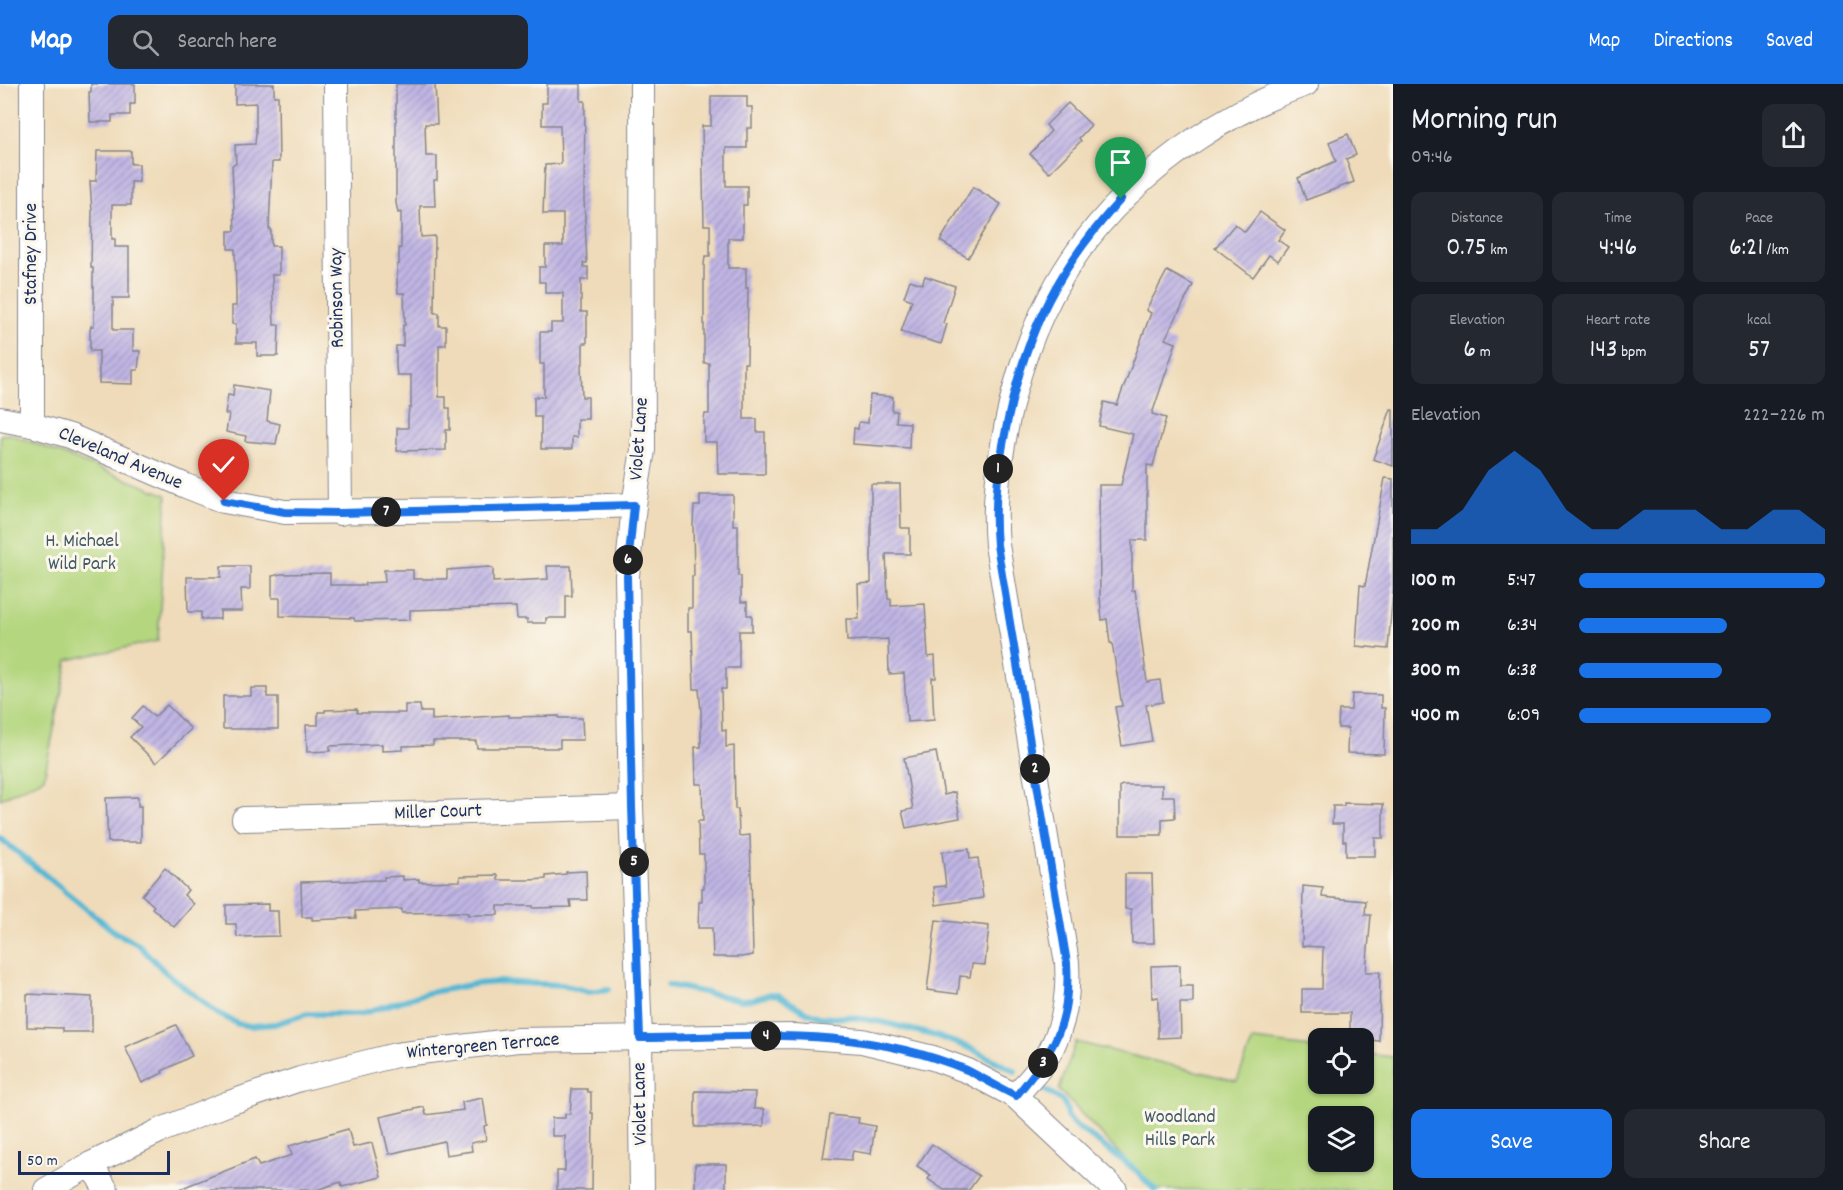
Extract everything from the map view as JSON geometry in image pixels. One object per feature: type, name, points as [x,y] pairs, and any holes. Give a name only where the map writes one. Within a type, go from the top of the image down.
[{"type":"street","name":"Stafney Drive","points":[[32,84],[32,425]]},
{"type":"street","name":"Robinson Way","points":[[336,84],[340,513]]},
{"type":"street","name":"Violet Lane","points":[[642,84],[644,419],[643,450],[634,505],[627,576],[642,1190]]},
{"type":"street","points":[[1016,1096],[1045,1061],[1065,1014],[1069,988],[1067,963],[996,525],[998,463],[1017,381],[1034,330],[1062,274],[1080,248],[1121,199],[1172,155],[1215,127],[1254,105],[1306,84]]},
{"type":"street","name":"Cleveland Avenue","points":[[0,419],[70,436],[224,501],[285,512],[340,513],[634,505]]},
{"type":"street","name":"Miller Court","points":[[244,819],[632,807]]},
{"type":"street","name":"Wintergreen Terrace","points":[[46,1190],[91,1164],[159,1131],[239,1100],[300,1079],[396,1055],[518,1040],[804,1036],[862,1041],[933,1058],[968,1071],[1016,1096],[1116,1190]]},
{"type":"street","points":[[91,1164],[106,1190]]},
{"type":"green space","name":"H. Michael Wild Park","points":[[10,434],[167,495],[158,641],[68,660],[44,778],[0,799],[0,435]]},
{"type":"green space","name":"Woodland Hills Park","points":[[1253,1040],[1308,1047],[1308,1094],[1374,1094],[1374,1055],[1393,1057],[1393,1190],[1154,1190],[1059,1090],[1076,1042],[1237,1081]]},
{"type":"building","points":[[91,84],[135,84],[135,104],[130,104],[130,115],[112,115],[112,122],[90,122]]},
{"type":"building","points":[[235,84],[274,84],[274,96],[278,96],[279,162],[272,162],[269,229],[271,229],[271,246],[279,246],[279,275],[272,275],[274,325],[279,325],[278,356],[257,356],[257,343],[236,343],[236,324],[232,324],[232,306],[236,306],[235,249],[228,249],[228,231],[235,231],[232,165],[236,164],[235,145],[255,144],[256,134],[256,103],[235,104]]},
{"type":"building","points":[[396,84],[435,84],[437,124],[425,124],[426,156],[437,156],[437,180],[434,180],[435,206],[420,206],[421,237],[435,236],[434,313],[439,313],[439,326],[446,326],[446,345],[439,345],[439,397],[446,397],[446,408],[450,408],[450,430],[446,430],[446,450],[397,451],[397,428],[408,428],[409,408],[411,408],[411,375],[397,375],[396,367],[396,346],[403,346],[403,325],[405,325],[404,293],[398,293],[397,284],[397,265],[399,264],[399,248],[401,248],[401,212],[398,213],[396,203]]},
{"type":"building","points":[[547,84],[581,84],[581,101],[585,101],[584,199],[587,263],[583,263],[584,267],[588,267],[588,280],[581,280],[581,312],[587,312],[587,343],[583,343],[583,364],[581,364],[582,397],[588,397],[588,419],[577,419],[577,437],[572,437],[572,449],[541,449],[541,417],[534,417],[534,397],[544,397],[544,364],[540,364],[540,332],[551,332],[551,323],[563,323],[563,293],[545,293],[545,282],[539,282],[539,267],[545,267],[545,246],[563,246],[563,214],[543,214],[545,165],[561,164],[560,125],[542,125],[542,103],[547,103]]},
{"type":"building","points":[[711,96],[747,96],[747,107],[752,107],[752,128],[747,128],[747,148],[726,148],[726,186],[747,186],[747,205],[743,205],[743,238],[728,238],[728,268],[746,268],[746,288],[748,288],[744,419],[757,419],[757,432],[765,432],[765,474],[718,474],[717,442],[704,442],[704,419],[705,414],[709,414],[709,363],[704,363],[704,265],[705,256],[710,256],[710,225],[704,225],[702,126],[711,126]]},
{"type":"building","points":[[1068,103],[1091,125],[1079,138],[1081,141],[1049,173],[1030,154],[1051,131],[1046,125]]},
{"type":"building","points":[[1348,134],[1356,155],[1346,159],[1354,182],[1306,200],[1298,178],[1336,161],[1329,142]]},
{"type":"building","points":[[97,151],[131,151],[131,164],[139,164],[139,182],[131,182],[131,205],[112,205],[112,239],[115,239],[115,247],[129,247],[129,298],[113,298],[113,330],[133,330],[133,351],[140,351],[138,370],[133,370],[133,384],[99,383],[99,351],[90,351],[90,330],[91,326],[94,326],[94,287],[93,268],[91,268],[90,181],[96,181]]},
{"type":"building","points":[[973,187],[1001,204],[968,258],[940,241]]},
{"type":"building","points":[[1260,212],[1285,230],[1278,240],[1288,247],[1278,261],[1269,255],[1253,277],[1215,248],[1235,224],[1245,232]]},
{"type":"building","points":[[1167,271],[1193,285],[1165,339],[1176,343],[1152,414],[1166,418],[1153,466],[1147,465],[1147,540],[1132,540],[1132,591],[1135,590],[1147,682],[1160,680],[1163,702],[1146,705],[1152,741],[1122,746],[1115,707],[1122,706],[1112,643],[1110,643],[1107,619],[1102,620],[1100,598],[1099,485],[1121,485],[1133,434],[1099,426],[1104,402],[1117,405],[1151,313],[1146,310]]},
{"type":"building","points":[[925,276],[955,286],[943,323],[947,324],[941,344],[901,332],[912,300],[904,297],[910,280],[922,284]]},
{"type":"building","points":[[234,385],[270,391],[267,421],[280,424],[276,444],[245,441],[246,436],[226,432],[229,414],[225,414],[228,395],[233,396]]},
{"type":"building","points":[[870,395],[893,397],[892,411],[897,411],[896,422],[910,423],[909,448],[853,444],[854,428],[858,429],[859,422],[868,423]]},
{"type":"building","points":[[1391,409],[1393,409],[1393,466],[1373,459]]},
{"type":"building","points":[[1385,478],[1393,479],[1393,590],[1388,649],[1356,646],[1360,585],[1365,586]]},
{"type":"building","points":[[871,484],[900,484],[901,528],[910,528],[910,554],[886,554],[888,599],[891,599],[891,606],[925,604],[928,657],[935,656],[936,678],[932,678],[934,720],[907,722],[904,673],[889,674],[888,639],[847,641],[846,619],[859,619],[858,584],[871,583]]},
{"type":"building","points":[[700,495],[733,495],[733,525],[738,525],[738,576],[741,576],[741,602],[747,602],[747,615],[752,615],[752,631],[739,631],[739,668],[726,668],[726,689],[721,689],[722,731],[726,730],[726,747],[734,746],[735,809],[738,809],[739,836],[750,835],[753,955],[741,957],[713,957],[712,928],[698,928],[699,902],[702,902],[702,888],[704,888],[704,854],[699,854],[698,821],[703,821],[702,784],[696,784],[695,747],[701,747],[701,711],[699,689],[694,689],[692,631],[688,631],[688,608],[692,608],[692,576],[694,576],[694,506],[700,506]]},
{"type":"building","points":[[221,566],[250,566],[250,589],[241,589],[242,611],[220,611],[220,619],[201,619],[201,612],[188,612],[187,577],[221,577]]},
{"type":"building","points":[[547,566],[571,566],[572,596],[566,596],[566,618],[546,618],[546,623],[527,623],[527,619],[517,619],[516,607],[410,610],[410,620],[355,621],[354,618],[280,616],[280,598],[272,598],[272,576],[281,574],[330,573],[330,585],[365,585],[365,583],[385,582],[384,570],[413,570],[413,579],[447,579],[447,570],[489,567],[493,568],[493,582],[548,579]]},
{"type":"building","points":[[251,688],[267,688],[267,697],[278,697],[278,729],[223,729],[223,696],[251,696]]},
{"type":"building","points":[[1352,694],[1381,695],[1381,708],[1385,708],[1384,754],[1347,753],[1348,728],[1338,728],[1339,710],[1351,710]]},
{"type":"building","points":[[167,705],[191,729],[156,763],[130,737],[141,727],[132,718],[143,706],[154,717]]},
{"type":"building","points":[[405,705],[420,705],[421,712],[432,712],[432,720],[509,715],[509,717],[582,718],[583,740],[560,740],[560,748],[477,748],[476,741],[433,741],[433,745],[403,746],[403,750],[382,751],[382,744],[330,746],[330,751],[307,752],[306,725],[318,725],[318,712],[357,709],[357,713],[405,713]]},
{"type":"building","points":[[936,752],[944,795],[955,792],[960,818],[906,828],[902,811],[913,809],[904,758]]},
{"type":"building","points":[[1162,785],[1162,796],[1174,796],[1175,818],[1162,819],[1162,835],[1120,835],[1120,786]]},
{"type":"building","points":[[138,797],[138,806],[141,806],[141,842],[108,842],[106,798]]},
{"type":"building","points":[[1344,803],[1383,804],[1383,838],[1375,838],[1375,856],[1346,856],[1343,824],[1332,824],[1333,806],[1344,806]]},
{"type":"building","points":[[969,849],[970,859],[978,858],[983,898],[936,905],[934,887],[946,886],[942,852]]},
{"type":"building","points":[[165,868],[188,890],[184,895],[194,904],[174,927],[152,908],[154,906],[142,895]]},
{"type":"building","points":[[586,871],[587,900],[570,900],[571,907],[498,906],[498,915],[468,915],[468,913],[460,912],[402,913],[402,909],[355,911],[356,918],[312,920],[312,917],[302,917],[301,882],[384,880],[384,877],[403,876],[403,880],[419,879],[419,882],[460,881],[460,876],[498,875],[498,880],[529,880],[546,879],[546,876],[566,874],[566,872]]},
{"type":"building","points":[[1125,874],[1152,874],[1154,943],[1132,943],[1131,909],[1125,909]]},
{"type":"building","points":[[1303,886],[1323,888],[1322,897],[1366,901],[1365,915],[1371,915],[1366,972],[1380,972],[1379,1041],[1374,1040],[1374,1028],[1350,1028],[1350,1013],[1302,1013],[1302,989],[1322,989],[1323,947],[1302,946]]},
{"type":"building","points":[[268,904],[268,911],[278,911],[279,936],[237,937],[236,924],[226,924],[226,905]]},
{"type":"building","points":[[936,920],[989,926],[985,965],[972,964],[970,977],[960,976],[958,994],[927,990]]},
{"type":"building","points":[[1180,965],[1180,986],[1193,986],[1193,1003],[1180,1003],[1181,1037],[1158,1038],[1158,997],[1152,998],[1151,966]]},
{"type":"building","points":[[27,994],[92,997],[92,1032],[62,1032],[62,1028],[27,1027]]},
{"type":"building","points":[[176,1025],[192,1056],[142,1083],[125,1047]]},
{"type":"building","points":[[572,1089],[587,1089],[591,1092],[592,1190],[557,1190],[557,1171],[565,1171],[565,1136],[552,1136],[552,1118],[565,1118],[565,1114],[570,1114]]},
{"type":"building","points":[[695,1091],[755,1092],[754,1109],[764,1109],[764,1126],[695,1127]]},
{"type":"building","points":[[483,1098],[487,1125],[484,1126],[486,1140],[471,1143],[472,1151],[446,1155],[444,1141],[389,1154],[380,1117],[424,1107],[426,1115],[463,1110],[462,1102]]},
{"type":"building","points":[[830,1115],[859,1118],[858,1123],[875,1126],[871,1154],[853,1151],[851,1160],[823,1158]]},
{"type":"building","points":[[348,1129],[353,1147],[372,1143],[381,1177],[342,1187],[341,1182],[316,1190],[177,1190],[255,1159],[259,1166],[292,1155],[289,1146]]},
{"type":"building","points":[[932,1144],[979,1176],[969,1190],[944,1190],[928,1179],[931,1175],[917,1166]]},
{"type":"building","points":[[695,1164],[726,1164],[726,1190],[695,1190]]},
{"type":"waterway","points":[[0,838],[116,933],[138,944],[165,972],[217,1013],[238,1024],[250,1026],[275,1024],[307,1014],[360,1014],[427,993],[475,984],[499,982],[563,985],[589,992],[609,989]]},
{"type":"waterway","points":[[668,985],[741,1000],[755,999],[770,994],[778,995],[806,1012],[820,1017],[848,1017],[882,1022],[936,1036],[970,1048],[1015,1071]]},
{"type":"waterway","points":[[1043,1089],[1064,1103],[1067,1117],[1076,1126],[1133,1168],[1155,1190]]},
{"type":"route","points":[[224,501],[285,512],[340,513],[634,505],[627,576],[640,1038],[804,1036],[862,1041],[933,1058],[968,1071],[1016,1096],[1045,1061],[1065,1014],[1069,988],[1067,963],[997,545],[995,504],[998,463],[1023,360],[1047,302],[1062,274],[1080,248],[1121,199]]}]
